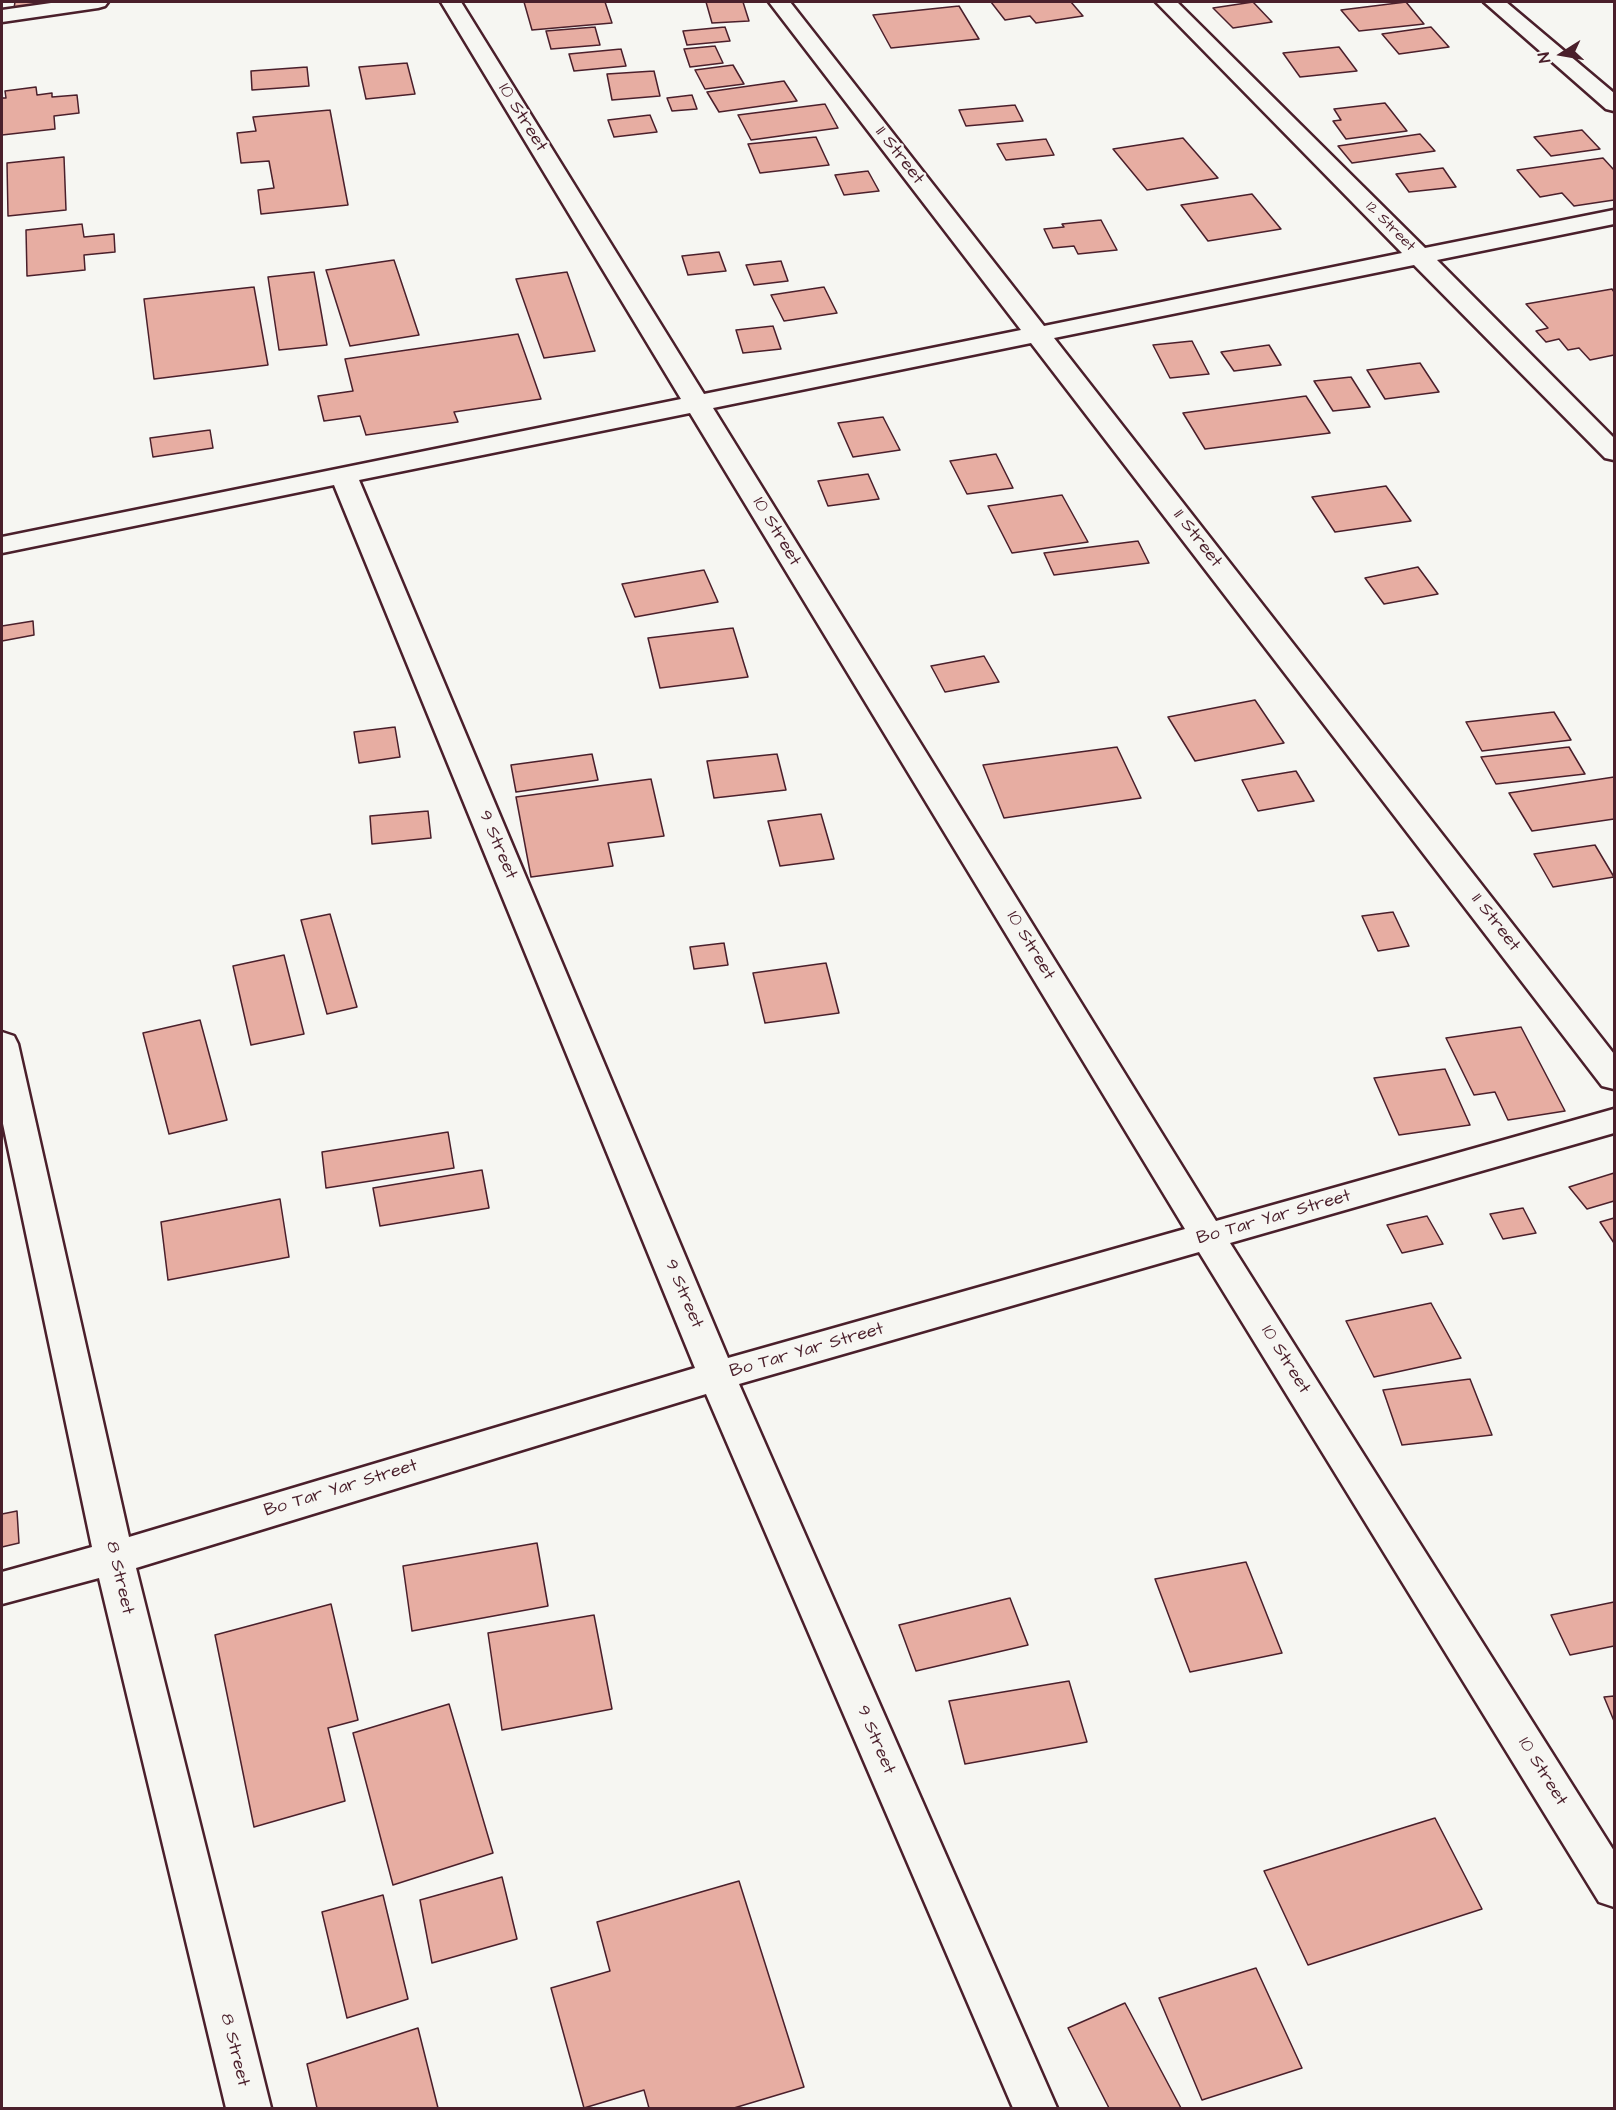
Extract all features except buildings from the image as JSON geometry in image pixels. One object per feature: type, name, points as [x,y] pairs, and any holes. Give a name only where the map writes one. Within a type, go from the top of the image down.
[{"type":"street","points":[[2,16],[98,2]]},
{"type":"street","name":"10 Street","points":[[451,2],[1208,1237],[1614,1888]]},
{"type":"street","name":"11 Street","points":[[779,2],[1614,1077]]},
{"type":"street","name":"12 Street","points":[[1166,2],[1614,452]]},
{"type":"street","points":[[1494,2],[1614,104]]},
{"type":"street","points":[[2,545],[1614,218]]},
{"type":"street","name":"9 Street","points":[[343,474],[717,1376],[1035,2109]]},
{"type":"street","name":"8 Street","points":[[2,1044],[114,1558],[248,2109]]},
{"type":"street","name":"Bo Tar Yar Street","points":[[2,1588],[114,1558],[717,1376],[1614,1121]]}]
